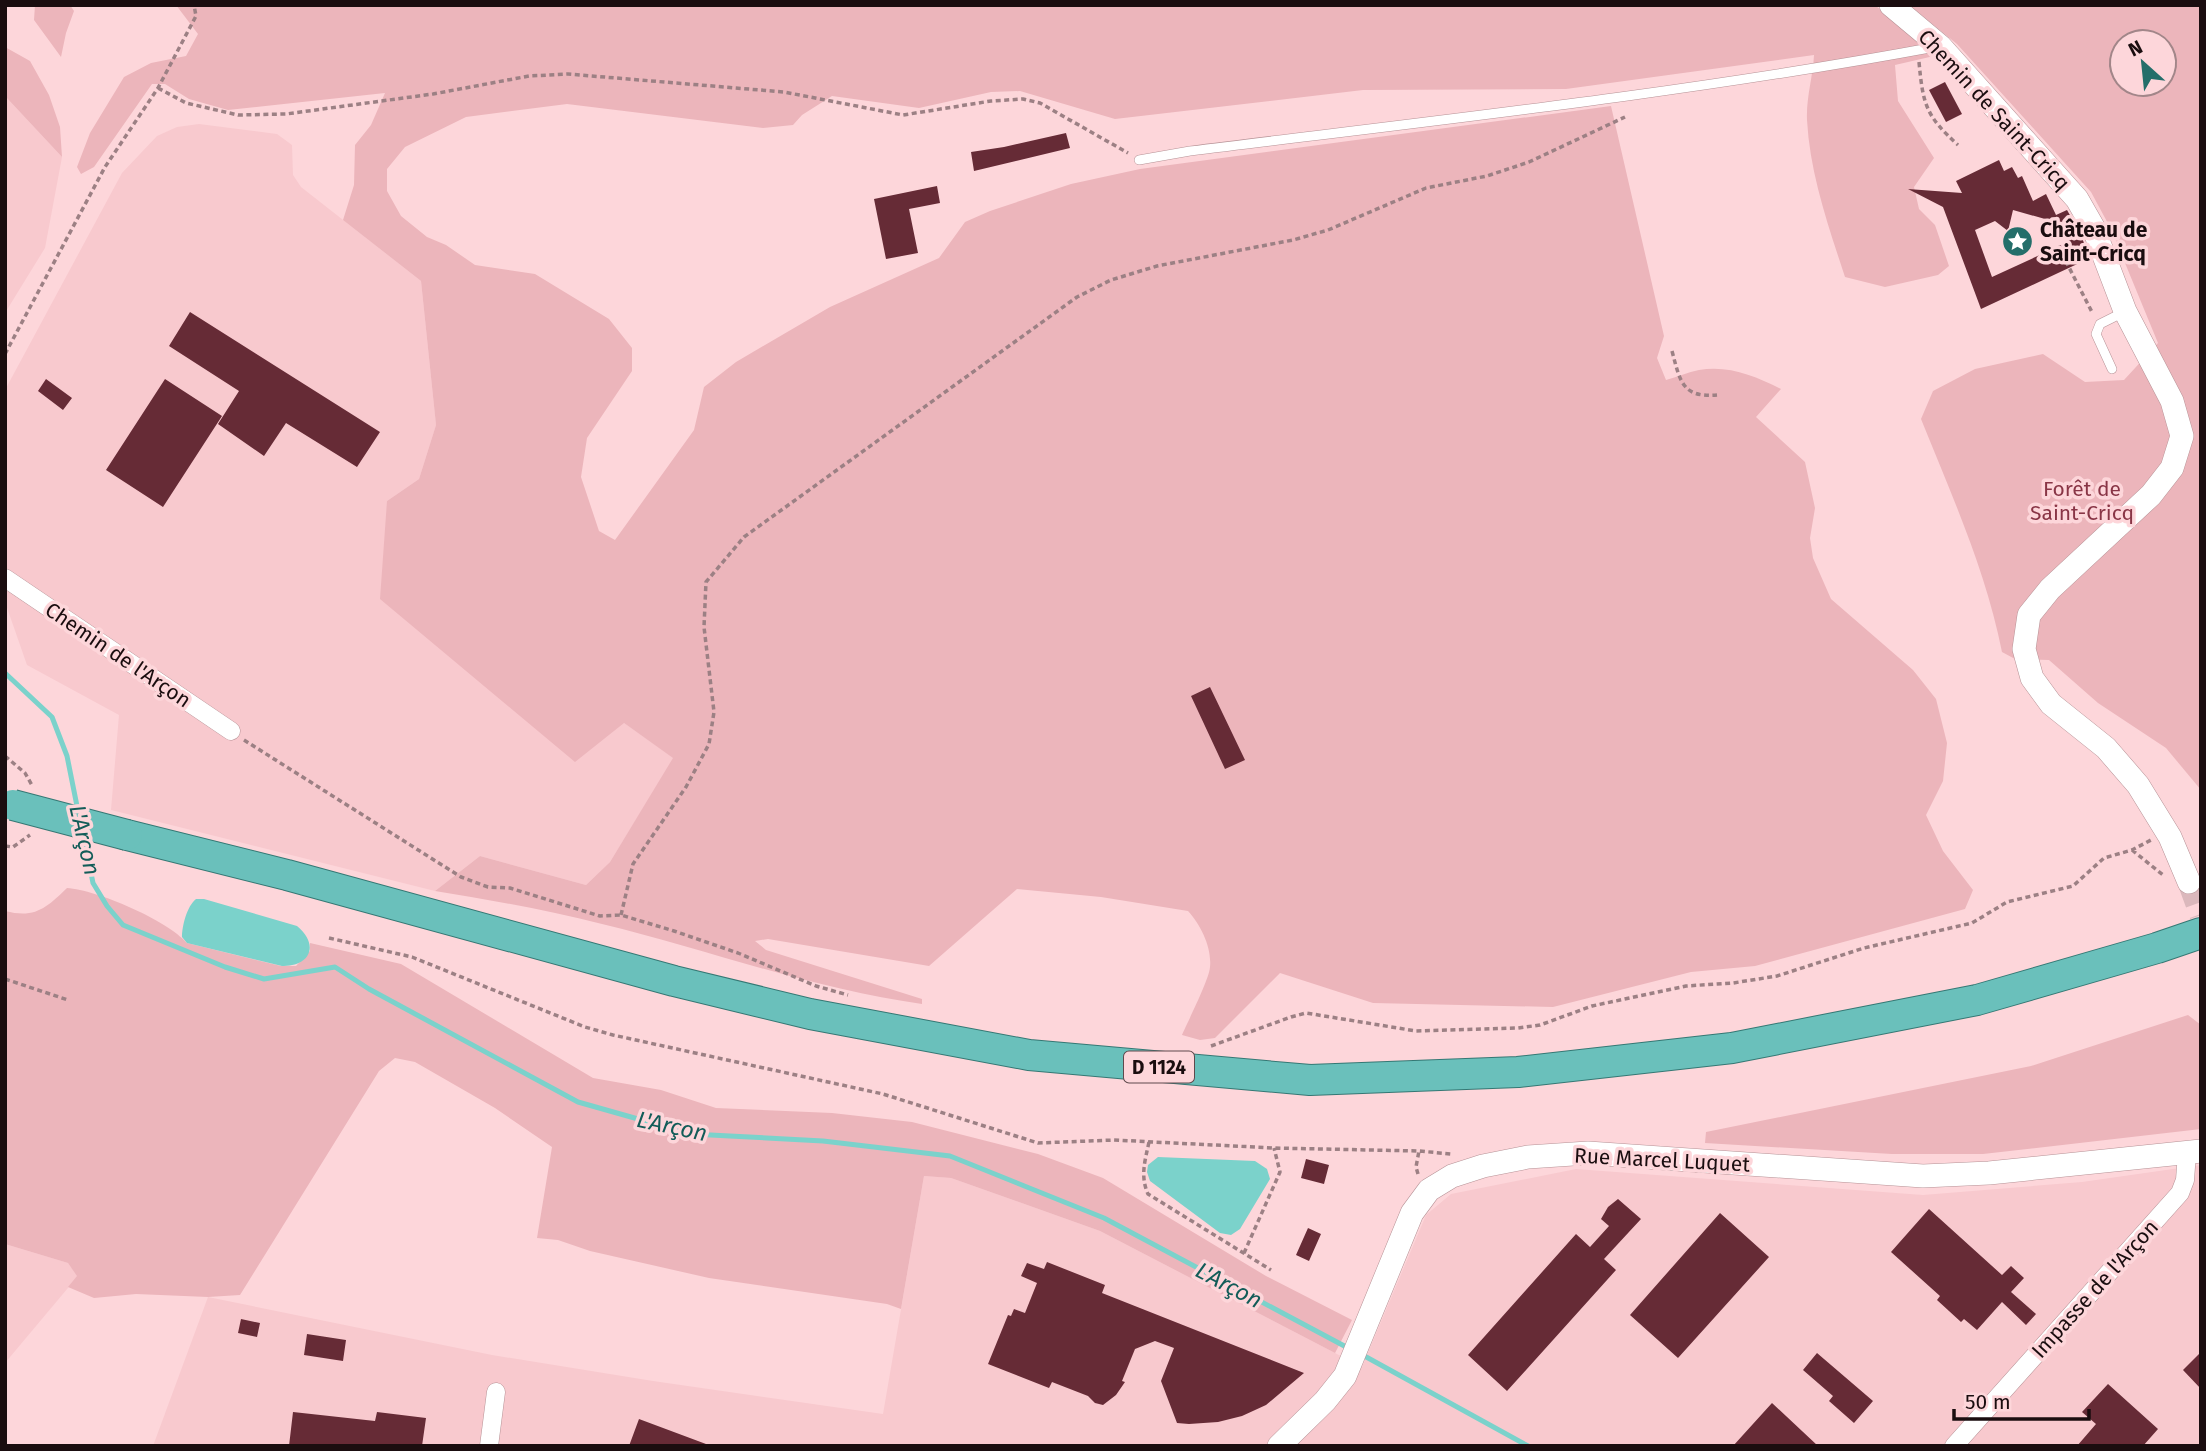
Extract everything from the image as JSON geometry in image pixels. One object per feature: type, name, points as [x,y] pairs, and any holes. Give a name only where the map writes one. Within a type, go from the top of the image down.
[{"type":"highway","name":"D 1124","points":[[9,804],[287,875],[674,981],[810,1014],[1029,1055],[1310,1080],[1518,1072],[1732,1048],[1977,1000],[2201,933]]},
{"type":"street","name":"Chemin de Saint-Cricq","points":[[1891,5],[1929,48],[2056,173],[2077,199],[2093,227],[2125,311],[2172,401],[2182,436],[2172,468],[2151,495],[2050,589],[2029,615],[2024,649],[2032,678],[2051,704],[2105,748],[2138,785],[2170,836],[2189,882]]},
{"type":"street","name":"Chemin de l'Arçon","points":[[5,578],[231,732]]},
{"type":"street","name":"Rue Marcel Luquet","points":[[1279,1446],[1325,1401],[1345,1376],[1412,1213],[1429,1190],[1452,1175],[1528,1157],[1588,1153],[1923,1176],[1989,1173],[2194,1152]]},
{"type":"street","name":"Impasse de l'Arçon","points":[[1954,1446],[2180,1193],[2194,1152]]},
{"type":"street","points":[[489,1446],[496,1392]]},
{"type":"lane","points":[[1139,160],[1190,151],[1745,80],[1929,48]]},
{"type":"lane","points":[[2112,369],[2096,334],[2100,324],[2125,311]]},
{"type":"path","points":[[5,354],[105,167],[158,88],[196,16],[194,5]]},
{"type":"path","points":[[1929,48],[1922,97],[1938,127],[1958,145]]},
{"type":"path","points":[[158,88],[186,103],[239,115],[286,114],[433,94],[529,76],[568,74],[785,92],[903,114],[1023,99],[1040,103],[1139,160]]},
{"type":"path","points":[[621,915],[633,864],[685,787],[709,744],[714,712],[704,627],[706,582],[744,537],[1077,297],[1111,280],[1157,265],[1293,240],[1328,230],[1426,188],[1487,176],[1529,162],[1625,117]]},
{"type":"path","points":[[2059,246],[2090,311],[2100,324]]},
{"type":"path","points":[[1672,351],[1679,378],[1687,390],[1705,396],[1717,395]]},
{"type":"path","points":[[231,732],[460,877],[488,887],[510,888],[600,916],[621,915],[712,944],[816,986],[856,998]]},
{"type":"path","points":[[1209,1046],[1306,1013],[1416,1031],[1518,1028],[1540,1025],[1584,1008],[1686,986],[1733,983],[1776,976],[1864,948],[1972,923],[2007,902],[2073,886],[2104,858],[2132,850],[2149,840],[2170,836]]},
{"type":"path","points":[[329,938],[412,957],[585,1027],[883,1094],[1038,1143],[1114,1140],[1274,1148],[1419,1151],[1451,1154],[1483,1166]]},
{"type":"path","points":[[5,979],[68,1000]]},
{"type":"path","points":[[1149,1142],[1142,1172],[1142,1182],[1148,1194],[1271,1270]]},
{"type":"path","points":[[1244,1253],[1280,1172],[1274,1148]]},
{"type":"shaded area","points":[[5,96],[62,157],[45,248],[5,313]]},
{"type":"shaded area","points":[[199,124],[277,134],[292,145],[293,175],[301,187],[421,281],[436,425],[419,479],[387,501],[624,723],[674,758],[610,862],[586,885],[480,856],[435,891],[111,810],[119,715],[27,665],[5,602],[5,390],[122,173],[157,136],[177,127]]},
{"type":"shaded area","points":[[2201,1165],[2201,1446],[153,1446],[208,1297],[492,1355],[883,1414],[924,1176],[951,1178],[1100,1231],[1362,1367],[1426,1215],[1451,1194],[1576,1169],[1923,1195],[2082,1182]]},
{"type":"shaded area","points":[[5,1244],[68,1263],[78,1276],[5,1363]]},
{"type":"green space","points":[[35,5],[70,5],[74,11],[61,57],[34,20]]},
{"type":"green space","points":[[176,5],[1875,5],[1934,56],[1895,65],[1898,101],[1934,158],[1914,187],[1919,209],[1935,225],[1949,266],[1938,275],[1885,287],[1845,277],[1826,219],[1812,160],[1807,120],[1814,55],[1566,89],[1363,90],[1115,119],[1020,91],[991,92],[919,108],[832,96],[802,115],[793,125],[763,128],[567,104],[466,117],[405,147],[387,169],[387,191],[401,216],[427,237],[446,245],[475,265],[535,274],[609,319],[632,348],[632,371],[587,438],[581,477],[599,531],[615,540],[694,430],[704,387],[736,362],[830,307],[939,258],[965,222],[990,211],[1071,184],[1140,169],[1611,106],[1664,336],[1657,358],[1666,380],[1699,370],[1721,369],[1752,376],[1781,389],[1756,417],[1805,462],[1815,508],[1810,538],[1813,558],[1831,599],[1913,670],[1936,699],[1947,743],[1943,781],[1926,815],[1943,851],[1973,890],[1965,909],[1755,966],[1691,972],[1553,1007],[1373,1003],[1280,973],[1215,1038],[1200,1040],[1182,1035],[1210,967],[1205,937],[1188,911],[1101,897],[1017,889],[929,966],[768,939],[755,941],[766,950],[922,999],[922,1004],[841,989],[581,919],[435,891],[480,856],[586,885],[610,862],[673,758],[624,723],[575,762],[380,599],[387,501],[419,479],[436,425],[421,281],[343,220],[354,185],[355,145],[371,125],[385,93],[228,110],[189,99],[165,84],[152,84],[94,167],[81,174],[77,167],[90,133],[124,77],[151,63],[186,56],[198,34]]},
{"type":"green space","name":"Forêt de Saint-Cricq","points":[[1909,5],[2201,5],[2201,790],[2166,748],[2098,703],[2049,660],[2015,659],[2002,652],[1978,563],[1921,419],[1933,391],[1975,369],[2043,354],[2085,382],[2124,380],[2158,343],[2111,229],[2091,192],[1957,44]]},
{"type":"green space","points":[[5,47],[30,61],[49,95],[60,127],[62,157],[5,96]]},
{"type":"green space","points":[[67,888],[96,894],[131,908],[164,925],[187,943],[281,966],[296,966],[310,951],[310,943],[401,964],[593,1078],[661,1090],[716,1108],[832,1113],[912,1122],[1038,1154],[1103,1178],[1266,1276],[1352,1320],[1335,1353],[1100,1231],[951,1178],[924,1176],[901,1309],[887,1304],[709,1278],[590,1251],[558,1240],[537,1238],[552,1147],[495,1108],[415,1062],[395,1058],[379,1071],[240,1295],[208,1297],[136,1294],[94,1298],[68,1287],[77,1276],[68,1263],[5,1244],[5,911],[25,913],[40,910]]},
{"type":"green space","points":[[2188,1015],[2201,1025],[2201,1129],[1983,1154],[1892,1154],[1705,1143],[1706,1132],[2031,1066]]},
{"type":"water","points":[[196,899],[297,926],[308,940],[309,954],[299,963],[282,966],[187,943],[182,937],[183,927],[188,911]]},
{"type":"water","points":[[1158,1157],[1255,1161],[1267,1169],[1270,1179],[1240,1229],[1231,1235],[1220,1233],[1150,1181],[1148,1165]]},
{"type":"building","points":[[1945,82],[1962,114],[1946,122],[1929,90]]},
{"type":"building","points":[[1066,133],[1070,148],[974,171],[971,152]]},
{"type":"building","points":[[1999,160],[2004,171],[2012,167],[2018,178],[2022,176],[2033,201],[2046,194],[2056,215],[2067,210],[2090,258],[1981,309],[1943,207],[1908,189],[1962,193],[1956,181]],"holes":[[[2013,210],[2059,223],[2068,242],[1992,277],[1975,230],[1995,221],[2008,231]]]},
{"type":"building","points":[[937,186],[940,203],[909,209],[918,253],[886,259],[874,199]]},
{"type":"building","points":[[190,312],[380,432],[357,467],[286,423],[264,456],[218,424],[239,391],[169,346]]},
{"type":"building","points":[[46,379],[72,398],[63,410],[38,391]]},
{"type":"building","points":[[165,379],[222,416],[163,507],[106,470]]},
{"type":"building","points":[[1210,687],[1245,760],[1225,769],[1191,696]]},
{"type":"building","points":[[1306,1159],[1329,1165],[1324,1184],[1301,1178]]},
{"type":"building","points":[[1618,1199],[1641,1219],[1604,1259],[1616,1270],[1507,1391],[1468,1355],[1576,1234],[1590,1247],[1609,1226],[1601,1219],[1608,1207]]},
{"type":"building","points":[[1929,1209],[2002,1275],[2011,1266],[2024,1278],[2011,1292],[2036,1314],[2026,1325],[2002,1302],[1977,1330],[1964,1319],[1961,1322],[1937,1300],[1940,1296],[1891,1252]]},
{"type":"building","points":[[1720,1213],[1769,1257],[1678,1358],[1630,1315]]},
{"type":"building","points":[[1308,1228],[1321,1234],[1309,1261],[1296,1255]]},
{"type":"building","points":[[1047,1262],[1105,1285],[1102,1293],[1304,1373],[1266,1405],[1242,1416],[1218,1422],[1189,1424],[1177,1423],[1161,1381],[1174,1348],[1155,1341],[1135,1349],[1122,1381],[1125,1382],[1116,1395],[1103,1405],[1052,1382],[1049,1388],[988,1364],[1008,1315],[1011,1316],[1014,1309],[1025,1313],[1037,1283],[1021,1276],[1027,1263],[1044,1269]]},
{"type":"building","points":[[241,1319],[260,1323],[257,1337],[238,1333]]},
{"type":"building","points":[[307,1334],[346,1340],[343,1361],[304,1355]]},
{"type":"building","points":[[2201,1352],[2201,1389],[2183,1370]]},
{"type":"building","points":[[1817,1353],[1873,1401],[1854,1423],[1829,1401],[1833,1396],[1803,1370]]},
{"type":"building","points":[[2108,1384],[2158,1429],[2143,1446],[2077,1446],[2096,1424],[2082,1412]]},
{"type":"building","points":[[1772,1403],[1818,1446],[1733,1446]]},
{"type":"building","points":[[293,1412],[375,1421],[377,1412],[426,1418],[422,1446],[289,1446]]},
{"type":"building","points":[[639,1419],[706,1444],[706,1446],[629,1446]]},
{"type":"waterway","name":"L'Arçon","points":[[5,673],[52,717],[67,756],[78,811]]},
{"type":"waterway","name":"L'Arçon","points":[[83,834],[93,883],[123,925],[225,967],[264,979],[335,967],[369,989],[578,1102],[691,1134],[823,1141],[950,1156],[1104,1218],[1350,1349]]},
{"type":"waterway","name":"L'Arçon","points":[[1359,1353],[1528,1446]]},
{"type":"tunnel","points":[[2189,882],[2201,915]]},
{"type":"place","name":"Château de Saint-Cricq","points":[[2017,242]]}]
